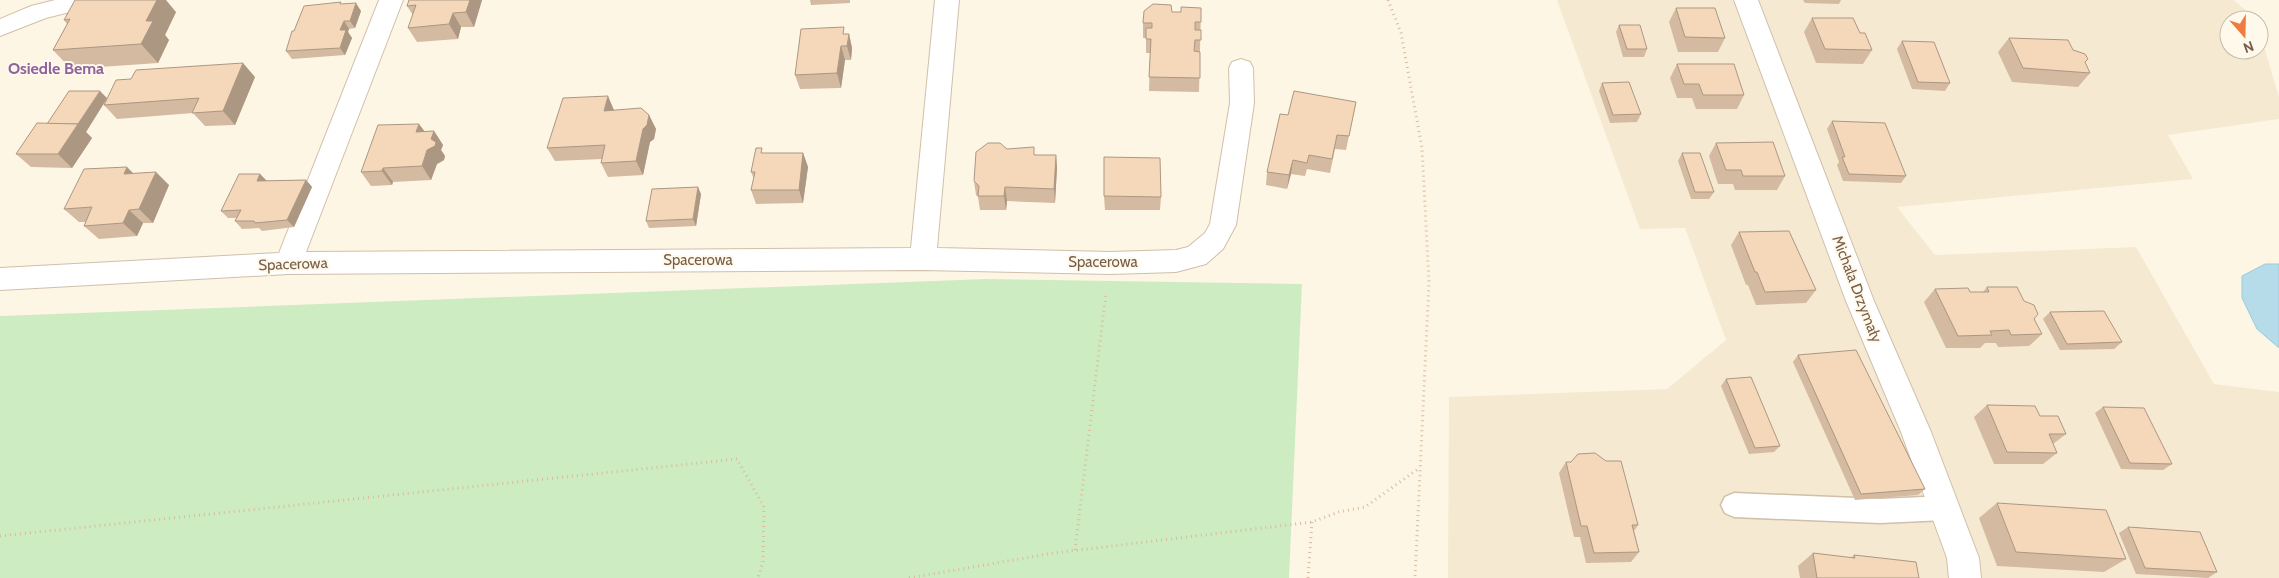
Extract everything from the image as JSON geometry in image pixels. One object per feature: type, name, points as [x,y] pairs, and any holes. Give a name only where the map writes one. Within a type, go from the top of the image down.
[{"type":"street","points":[[0,28],[39,12],[86,0]]},
{"type":"street","points":[[288,263],[392,0]]},
{"type":"street","points":[[923,259],[947,0]]},
{"type":"street","name":"Michała Drzymały","points":[[1746,0],[1860,300],[1916,432],[1945,508],[1963,558],[1965,578]]},
{"type":"street","name":"Spacerowa","points":[[0,278],[288,263],[923,259],[1110,263],[1176,261],[1196,256],[1214,241],[1223,225],[1240,122],[1242,103],[1241,68]]},
{"type":"lane","points":[[1734,505],[1880,511],[1945,508]]},
{"type":"path","points":[[1388,0],[1401,33],[1422,148],[1429,282],[1415,578]]},
{"type":"path","points":[[1075,550],[1110,263]]},
{"type":"path","points":[[0,536],[737,459],[764,506],[763,562],[758,578]]},
{"type":"path","points":[[909,578],[1075,550],[1312,522],[1339,512],[1365,507],[1419,469]]},
{"type":"path","points":[[1308,578],[1312,522]]},
{"type":"shaded area","points":[[1557,0],[2234,0],[2245,10],[2219,10],[2219,60],[2268,60],[2279,97],[2279,119],[2168,135],[2193,179],[1897,207],[1935,255],[2136,247],[2214,384],[2279,392],[2279,578],[1448,578],[1449,397],[1667,389],[1726,340],[1685,228],[1640,229]]},
{"type":"green space","points":[[986,279],[1302,284],[1289,578],[0,578],[0,316]]},
{"type":"water","points":[[2265,264],[2279,264],[2279,348],[2257,329],[2242,298],[2242,276]]},
{"type":"building","points":[[75,0],[157,0],[146,21],[153,21],[141,44],[53,50],[70,19],[64,20]]},
{"type":"building","points":[[409,0],[470,0],[466,12],[453,13],[449,24],[408,28],[416,5],[407,6]]},
{"type":"building","points":[[341,2],[340,4],[356,3],[350,21],[344,21],[340,30],[346,30],[340,48],[286,51],[292,31],[294,31],[304,6]]},
{"type":"building","points":[[1153,4],[1171,5],[1172,12],[1181,12],[1181,7],[1201,8],[1201,22],[1195,22],[1195,30],[1201,30],[1201,40],[1195,40],[1194,51],[1200,52],[1200,78],[1149,77],[1151,39],[1146,39],[1146,28],[1152,28],[1152,23],[1143,23],[1144,11]]},
{"type":"building","points":[[1676,8],[1715,8],[1725,38],[1685,37]]},
{"type":"building","points":[[1812,18],[1853,18],[1860,33],[1865,33],[1872,50],[1825,49]]},
{"type":"building","points":[[1619,25],[1640,25],[1647,49],[1627,49]]},
{"type":"building","points":[[844,27],[843,34],[849,34],[847,46],[841,46],[837,73],[795,75],[801,29]]},
{"type":"building","points":[[2009,38],[2068,40],[2073,50],[2085,54],[2088,59],[2085,62],[2090,73],[2023,68]]},
{"type":"building","points":[[1902,41],[1934,42],[1950,83],[1918,82]]},
{"type":"building","points":[[243,63],[223,111],[192,113],[199,98],[104,105],[116,80],[131,79],[136,70]]},
{"type":"building","points":[[1677,64],[1734,64],[1744,95],[1703,95],[1699,84],[1684,84]]},
{"type":"building","points":[[1629,82],[1641,114],[1613,115],[1602,83]]},
{"type":"building","points":[[69,91],[100,91],[78,124],[47,124]]},
{"type":"building","points":[[1294,91],[1356,102],[1349,136],[1337,135],[1332,159],[1309,155],[1307,163],[1293,160],[1289,175],[1267,172],[1280,114],[1288,115]]},
{"type":"building","points":[[608,96],[604,111],[641,108],[649,115],[647,125],[643,129],[636,161],[601,163],[605,145],[547,148],[563,98]]},
{"type":"building","points":[[1832,121],[1885,123],[1906,176],[1849,174]]},
{"type":"building","points":[[37,123],[78,124],[58,154],[16,154]]},
{"type":"building","points":[[419,124],[416,132],[434,131],[431,139],[436,142],[435,146],[427,150],[422,166],[383,168],[382,171],[361,172],[378,125]]},
{"type":"building","points":[[1773,142],[1785,176],[1743,176],[1741,170],[1726,170],[1716,143]]},
{"type":"building","points":[[988,143],[1000,143],[1007,149],[1034,147],[1034,155],[1056,155],[1054,189],[1005,187],[1004,196],[978,196],[979,186],[974,181],[976,152]]},
{"type":"building","points":[[756,148],[762,148],[761,153],[803,153],[799,190],[751,190],[755,172],[751,172]]},
{"type":"building","points":[[1682,153],[1700,153],[1714,192],[1695,192]]},
{"type":"building","points":[[1104,157],[1160,158],[1161,197],[1104,196]]},
{"type":"building","points":[[127,167],[124,174],[156,172],[139,209],[129,210],[123,223],[84,226],[92,207],[64,209],[84,169]]},
{"type":"building","points":[[239,174],[260,174],[257,181],[306,180],[287,220],[255,223],[254,221],[235,221],[241,210],[221,211]]},
{"type":"building","points":[[698,187],[693,219],[646,221],[652,189]]},
{"type":"building","points":[[1789,231],[1816,290],[1765,292],[1739,232]]},
{"type":"building","points":[[1987,287],[2017,287],[2024,301],[2034,305],[2038,314],[2034,319],[2042,334],[2011,335],[2009,330],[1990,331],[1992,335],[1958,336],[1935,289],[1968,288],[1970,292],[1989,292]]},
{"type":"building","points":[[2104,311],[2122,342],[2067,344],[2050,312]]},
{"type":"building","points":[[1856,350],[1925,489],[1861,494],[1798,355]]},
{"type":"building","points":[[1751,377],[1780,446],[1755,448],[1726,379]]},
{"type":"building","points":[[1987,405],[2035,406],[2040,416],[2058,416],[2066,434],[2049,434],[2057,453],[2007,452]]},
{"type":"building","points":[[2103,407],[2144,408],[2172,464],[2130,463]]},
{"type":"building","points":[[1595,453],[1606,461],[1621,461],[1638,525],[1632,525],[1639,552],[1594,553],[1587,526],[1581,526],[1566,462],[1571,462],[1578,454]]},
{"type":"building","points":[[1997,503],[2106,510],[2126,559],[2016,552]]},
{"type":"building","points":[[2128,527],[2200,532],[2217,572],[2145,568]]},
{"type":"building","points":[[1813,553],[1855,558],[1854,555],[1916,562],[1919,578],[1817,578]]},
{"type":"district","name":"Osiedle Bema","points":[[56,68]]}]
